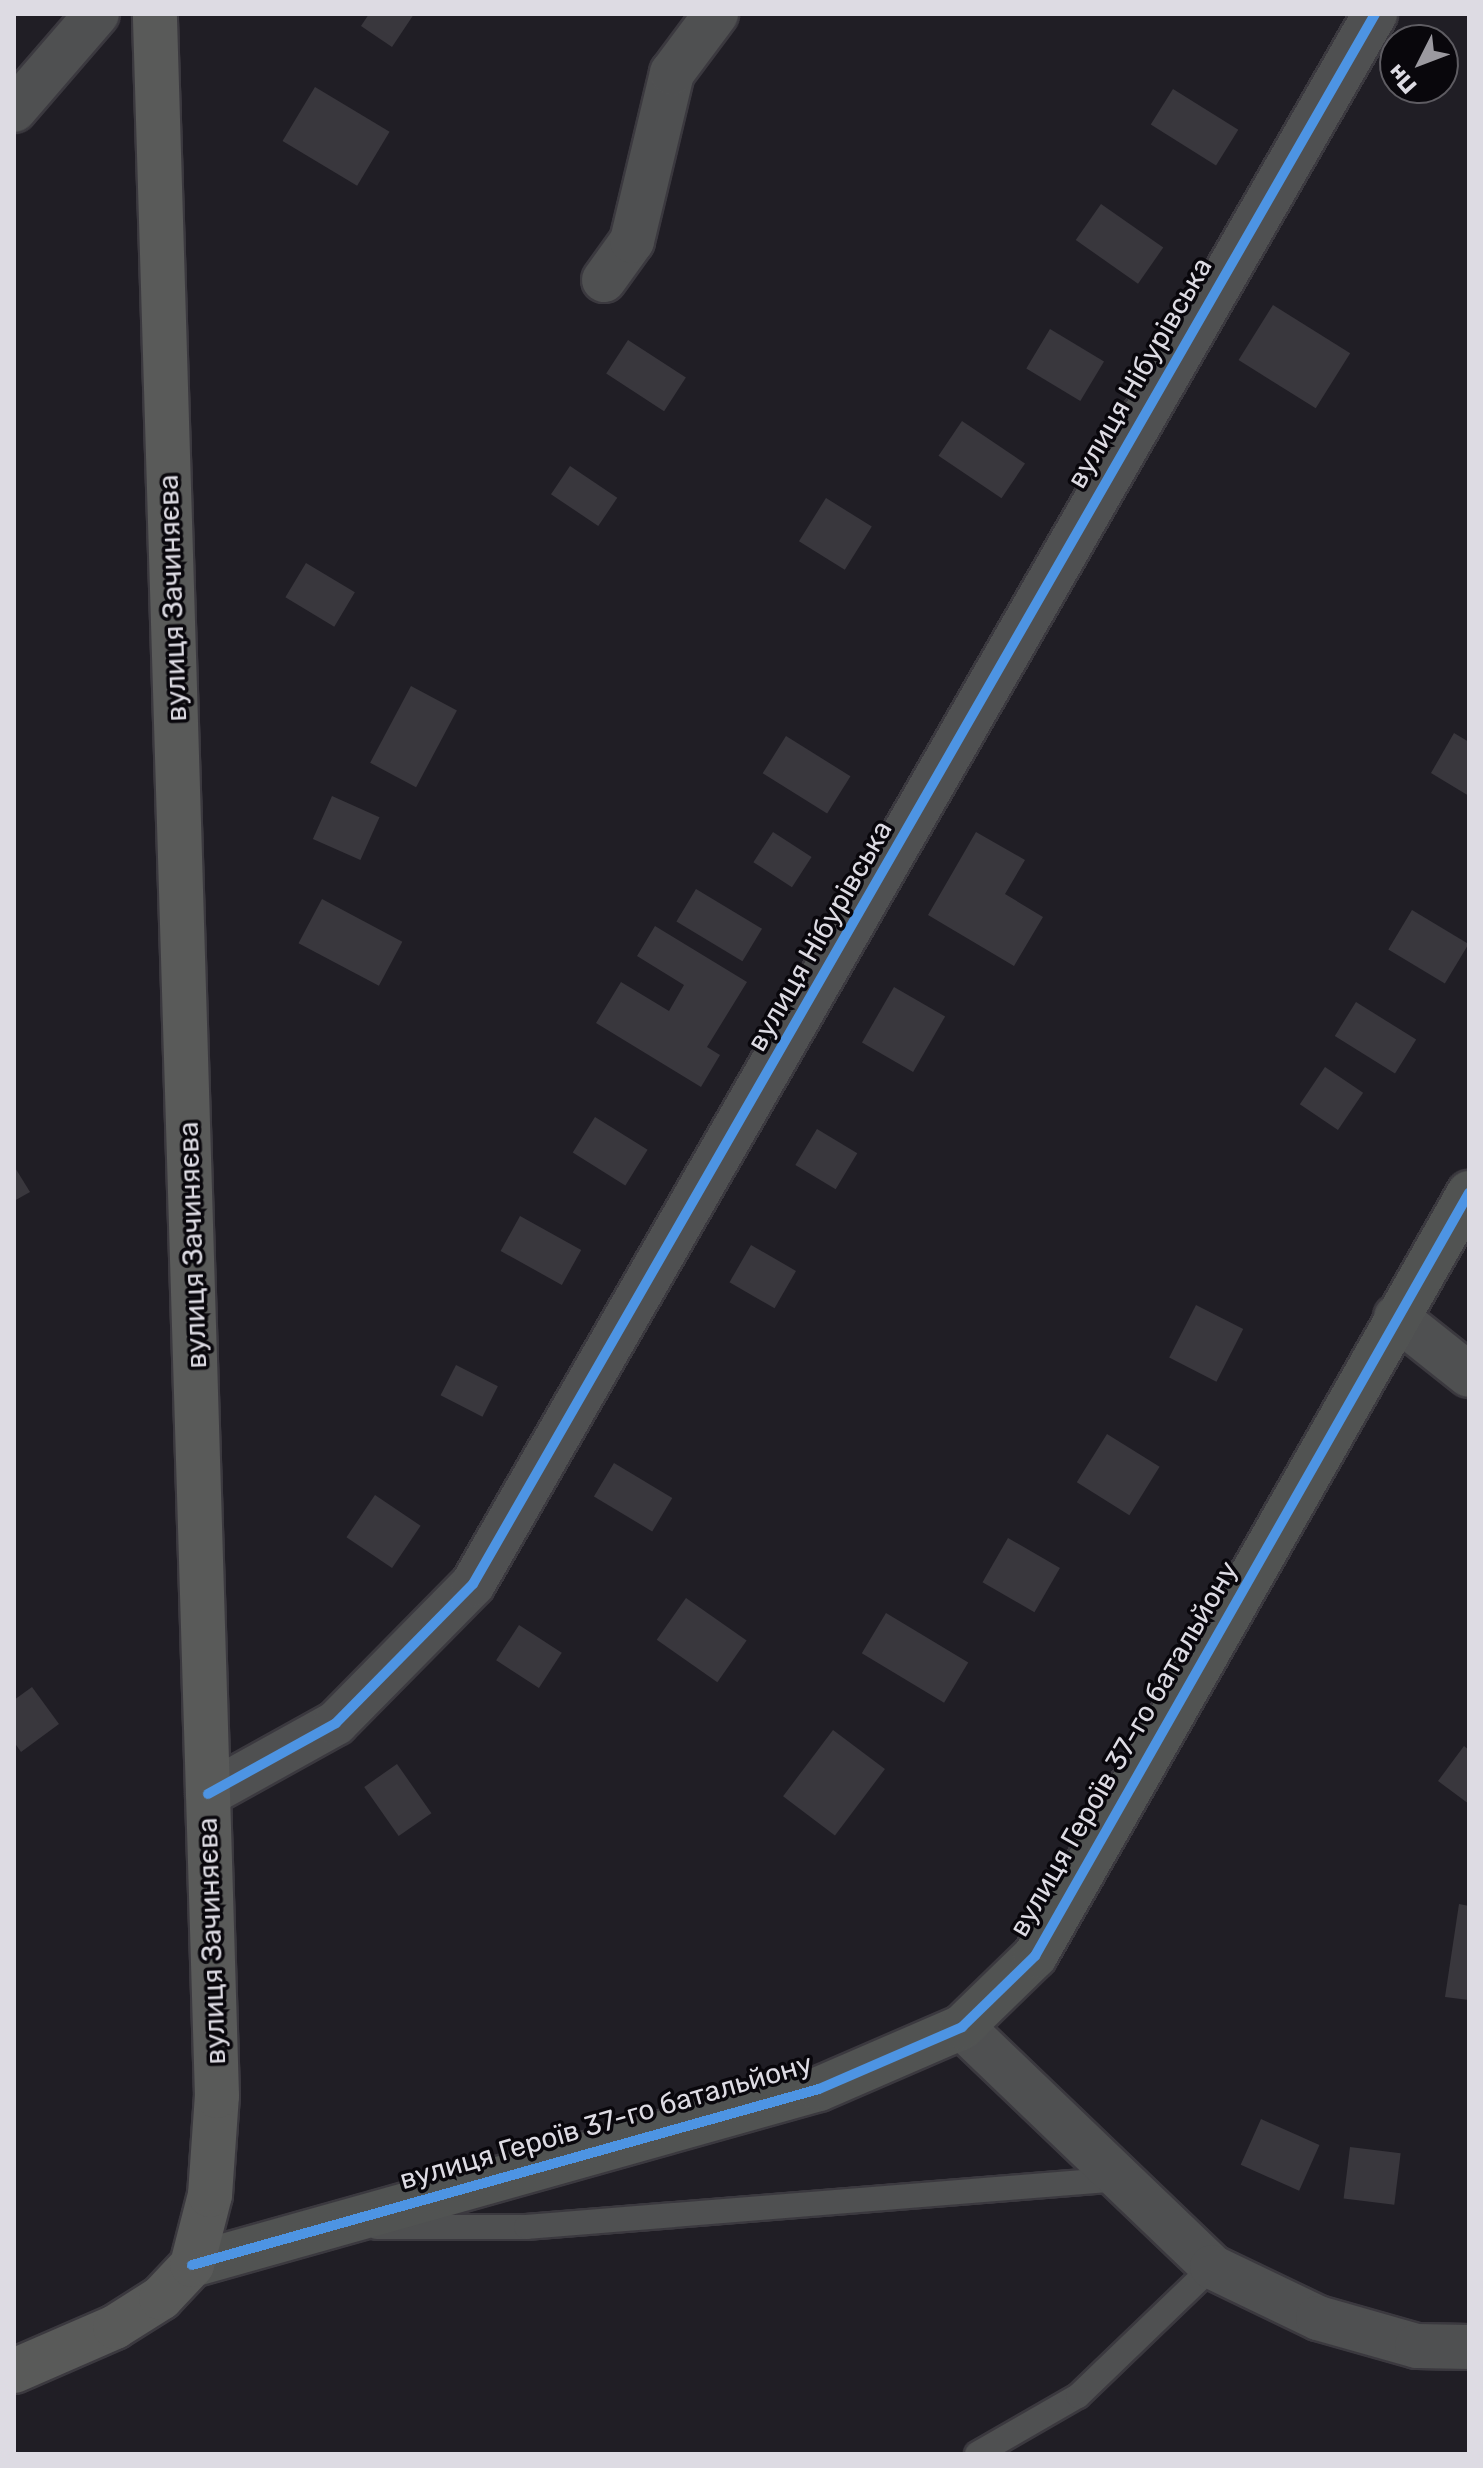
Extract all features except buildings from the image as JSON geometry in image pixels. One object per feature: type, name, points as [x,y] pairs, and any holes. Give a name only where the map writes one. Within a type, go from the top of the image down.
[{"type":"main road","name":"вулиця Зачиняєва","points":[[14,2371],[115,2327],[161,2298],[192,2265],[210,2195],[217,2096],[155,14]]},
{"type":"street","points":[[14,110],[97,14]]},
{"type":"street","points":[[604,280],[632,241],[672,73],[716,14]]},
{"type":"street","name":"вулиця Нібурівська","points":[[208,1794],[336,1723],[473,1584],[1375,14]]},
{"type":"street","name":"вулиця Героїв 37-го батальйону","points":[[192,2265],[819,2089],[962,2027],[1035,1956],[1469,1193]]},
{"type":"street","points":[[1396,1317],[1469,1375]]},
{"type":"street","points":[[962,2027],[1212,2267],[1318,2318],[1417,2346],[1469,2347]]},
{"type":"lane","points":[[329,2227],[526,2227],[1120,2179]]},
{"type":"lane","points":[[977,2454],[1078,2396],[1212,2267]]},
{"type":"cycle path","points":[[208,1794],[336,1723],[473,1584],[1375,14]]},
{"type":"cycle path","points":[[192,2265],[819,2089],[962,2027],[1035,1956],[1469,1193]]}]
